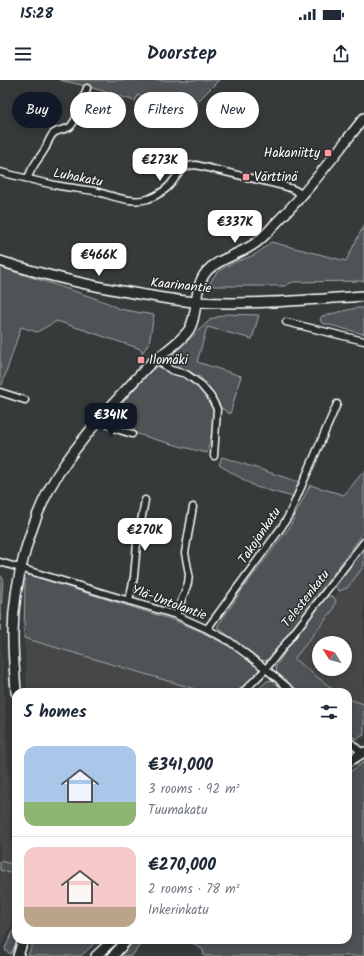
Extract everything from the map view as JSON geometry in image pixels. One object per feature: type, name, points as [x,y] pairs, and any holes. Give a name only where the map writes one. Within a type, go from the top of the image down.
[{"type":"street","points":[[28,178],[31,169],[46,147],[51,136],[56,132],[68,128],[72,124],[81,107],[87,88]]},
{"type":"street","points":[[16,688],[12,640],[14,604],[21,569],[38,514],[65,462],[156,358],[180,340],[188,331],[193,319],[200,282],[209,269],[220,262],[248,249],[258,242],[302,195],[364,118]]},
{"type":"street","name":"Luhakatu","points":[[0,172],[129,200],[139,200],[159,194],[168,187],[178,173],[184,168],[190,165],[196,165],[284,186],[296,190],[302,195]]},
{"type":"street","name":"Kaarinantie","points":[[0,261],[69,282],[105,289],[196,302],[274,302],[364,296]]},
{"type":"street","points":[[286,322],[364,341]]},
{"type":"street","points":[[156,358],[171,370],[186,374],[200,384],[211,398],[217,409],[214,456]]},
{"type":"street","points":[[0,392],[25,400]]},
{"type":"street","name":"Takojankatu","points":[[207,629],[289,515],[337,404]]},
{"type":"street","points":[[102,418],[113,428],[132,434]]},
{"type":"street","points":[[129,601],[145,500]]},
{"type":"street","points":[[176,616],[188,583],[189,574],[185,553],[193,507]]},
{"type":"street","name":"Telestenkatu","points":[[247,688],[266,669],[364,542]]},
{"type":"street","name":"Ylä-Untolantie","points":[[0,562],[176,616],[207,629],[229,641],[288,688]]},
{"type":"street","points":[[352,743],[363,752],[352,759]]},
{"type":"street","points":[[18,956],[22,944]]},
{"type":"street","points":[[96,956],[109,944]]},
{"type":"street","points":[[113,956],[124,944]]},
{"type":"shaded area","points":[[60,80],[219,80],[198,101],[198,92],[134,92],[134,101],[126,98],[126,92],[106,92]]},
{"type":"shaded area","points":[[364,225],[364,281],[292,282],[285,286],[214,286],[210,284],[217,273],[222,269],[228,265],[254,255],[271,242],[346,261]]},
{"type":"shaded area","points":[[0,267],[80,293],[108,303],[119,309],[154,315],[149,343],[142,353],[141,349],[57,321],[37,332],[21,327],[2,385],[0,384]]},
{"type":"shaded area","points":[[356,308],[364,308],[364,334],[322,323],[320,320],[322,316]]},
{"type":"shaded area","points":[[226,314],[259,315],[252,339],[207,327],[197,362],[241,376],[230,414],[220,407],[208,386],[200,377],[174,364],[172,355],[211,319]]},
{"type":"shaded area","points":[[154,367],[162,367],[181,374],[199,387],[211,402],[214,410],[214,421],[207,453],[140,435],[116,426],[110,422],[111,416]]},
{"type":"shaded area","points":[[222,457],[299,482],[293,497],[256,487],[219,465]]},
{"type":"shaded area","points":[[364,471],[364,532],[269,659],[265,661],[260,660],[217,627],[242,590],[289,528],[310,485],[344,495]]},
{"type":"shaded area","points":[[364,549],[364,566],[347,588],[339,591],[335,586]]},
{"type":"shaded area","points":[[364,559],[364,708],[352,707],[352,688],[325,688],[288,656]]},
{"type":"shaded area","points":[[0,575],[3,578],[0,631]]},
{"type":"shaded area","points":[[30,575],[176,621],[200,631],[238,651],[256,665],[260,671],[244,688],[192,688],[24,638],[25,580]]},
{"type":"shaded area","points":[[327,596],[332,596],[336,600],[333,610],[294,659],[312,673],[312,676],[316,676],[331,688],[292,688],[277,675],[276,666],[289,646]]},
{"type":"shaded area","points":[[0,631],[7,741],[12,864],[0,861]]},
{"type":"shaded area","points":[[24,638],[192,688],[27,688]]},
{"type":"shaded area","points":[[273,680],[282,688],[259,688],[267,681]]},
{"type":"shaded area","points":[[352,700],[364,704],[364,735],[356,739],[352,736]]},
{"type":"shaded area","points":[[364,762],[364,956],[204,956],[203,950],[194,944],[352,944],[352,770]]},
{"type":"shaded area","points":[[0,861],[12,864],[12,874],[0,870]]},
{"type":"shaded area","points":[[0,870],[12,874],[12,925],[0,947]]},
{"type":"shaded area","points":[[12,934],[12,944],[16,944],[11,954],[6,951],[5,948]]},
{"type":"shaded area","points":[[32,944],[94,944],[81,956],[28,956]]},
{"type":"shaded area","points":[[127,944],[140,944],[132,956],[116,956]]},
{"type":"place","name":"Hakaniitty","points":[[328,153]]},
{"type":"place","name":"Värttinä","points":[[246,177]]},
{"type":"place","name":"Ilomäki","points":[[141,360]]}]
